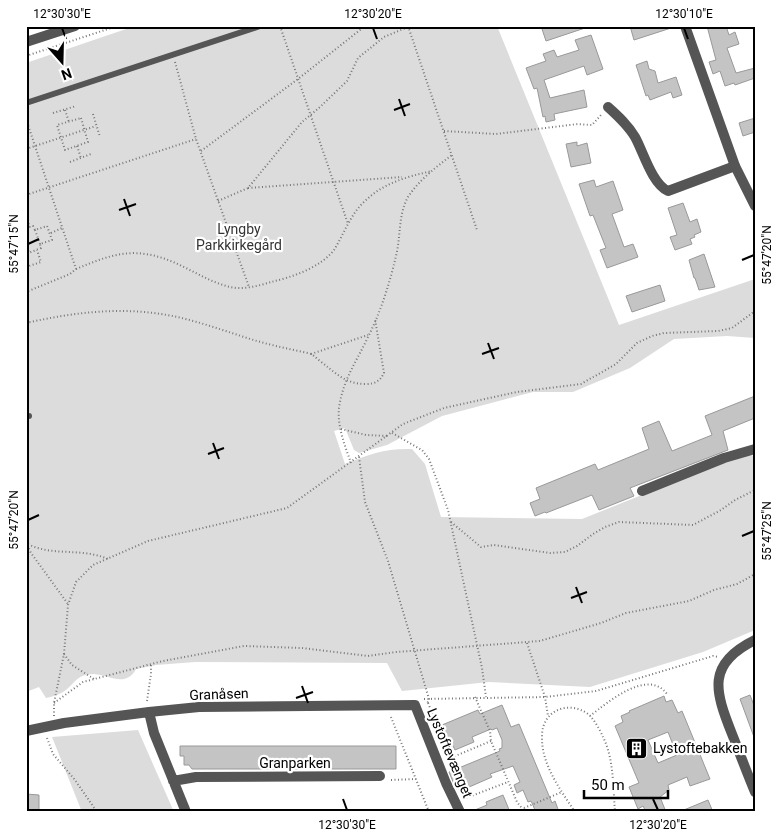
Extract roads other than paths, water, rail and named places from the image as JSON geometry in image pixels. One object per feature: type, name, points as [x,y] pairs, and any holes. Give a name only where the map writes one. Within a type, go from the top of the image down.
[{"type":"street","points":[[26,42],[75,26]]},
{"type":"street","points":[[685,26],[735,166],[755,206]]},
{"type":"street","points":[[608,107],[621,118],[634,135],[654,177],[662,188],[668,190],[735,166]]},
{"type":"street","points":[[642,491],[724,458],[755,449]]},
{"type":"street","points":[[755,640],[742,646],[727,659],[720,673],[718,687],[720,704],[755,792]]},
{"type":"street","name":"Granåsen","points":[[26,731],[64,723],[199,707],[386,705],[417,702]]},
{"type":"street","name":"Lystoftevænget","points":[[417,702],[438,763],[458,807]]},
{"type":"street","points":[[149,712],[154,733],[186,812]]},
{"type":"street","name":"Granparken","points":[[173,781],[196,777],[380,776]]},
{"type":"lane","points":[[26,103],[260,26]]},
{"type":"place","name":"Lystoftebakken","points":[[637,748]]},
{"type":"park label","name":"Lyngby Parkkirkegård","points":[[239,237]]}]
